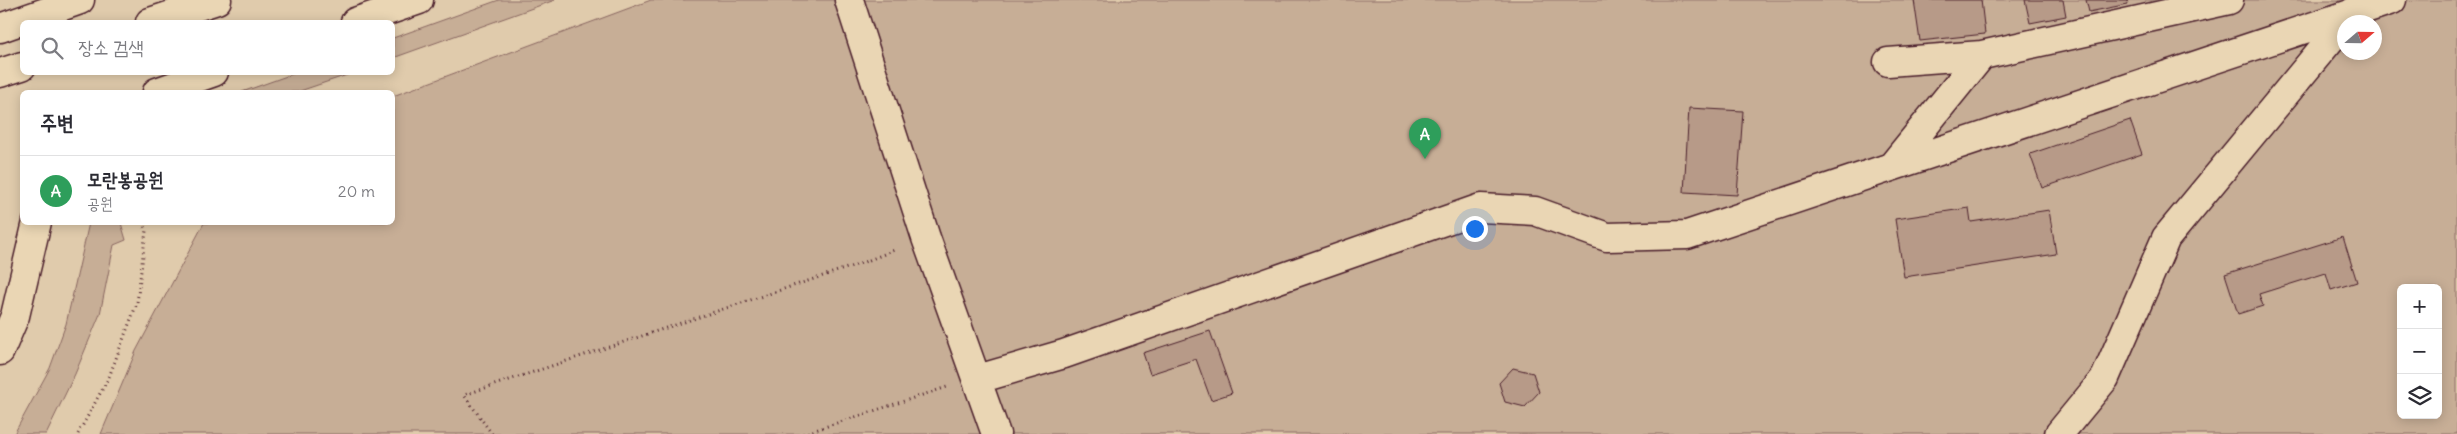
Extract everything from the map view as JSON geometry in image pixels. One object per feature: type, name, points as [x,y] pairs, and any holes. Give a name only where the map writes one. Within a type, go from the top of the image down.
[{"type":"main road","points":[[23,20],[80,0]]},
{"type":"main road","points":[[156,20],[217,0]]},
{"type":"main road","points":[[361,20],[419,0]]},
{"type":"main road","points":[[849,0],[926,238],[978,379],[996,434]]},
{"type":"main road","points":[[1888,62],[1982,55],[2229,0]]},
{"type":"main road","points":[[978,379],[1064,354],[1481,208],[1535,211],[1607,237],[1687,235],[2392,0]]},
{"type":"main road","points":[[2059,434],[2105,378],[2166,238],[2353,12]]},
{"type":"main road","points":[[0,28],[20,21]]},
{"type":"main road","points":[[1892,166],[1982,55]]},
{"type":"main road","points":[[0,73],[20,67]]},
{"type":"main road","points":[[163,90],[205,75]]},
{"type":"main road","points":[[0,351],[15,316],[36,225]]},
{"type":"path","points":[[78,434],[110,377],[137,303],[146,231],[144,225]]},
{"type":"path","points":[[492,434],[464,395],[859,264],[926,238]]},
{"type":"path","points":[[803,434],[978,379]]},
{"type":"shaded area","points":[[499,0],[555,0],[395,57],[395,37]]},
{"type":"shaded area","points":[[651,0],[2457,0],[2457,434],[101,434],[136,351],[203,225],[395,225],[395,95]]},
{"type":"shaded area","points":[[290,75],[347,75],[303,90],[248,90]]},
{"type":"shaded area","points":[[89,225],[122,225],[126,240],[114,245],[100,314],[75,374],[46,434],[14,434],[50,368],[66,324]]},
{"type":"building","points":[[1914,0],[1981,0],[1985,34],[1920,41]]},
{"type":"building","points":[[2025,0],[2063,0],[2066,16],[2030,23]]},
{"type":"building","points":[[2086,0],[2127,0],[2128,4],[2089,12]]},
{"type":"building","points":[[1689,108],[1743,111],[1737,195],[1684,192]]},
{"type":"building","points":[[2130,120],[2142,154],[2042,188],[2030,154]]},
{"type":"building","points":[[1969,208],[1971,222],[2049,210],[2056,254],[1904,277],[1895,219]]},
{"type":"building","points":[[2343,237],[2357,282],[2331,290],[2326,273],[2259,294],[2263,306],[2238,314],[2225,274]]},
{"type":"building","points":[[1210,331],[1232,393],[1211,400],[1196,359],[1150,374],[1143,353]]},
{"type":"building","points":[[1513,368],[1533,373],[1539,392],[1525,407],[1505,402],[1499,383]]},
{"type":"place","name":"모란봉공원","points":[[1425,159]]}]
